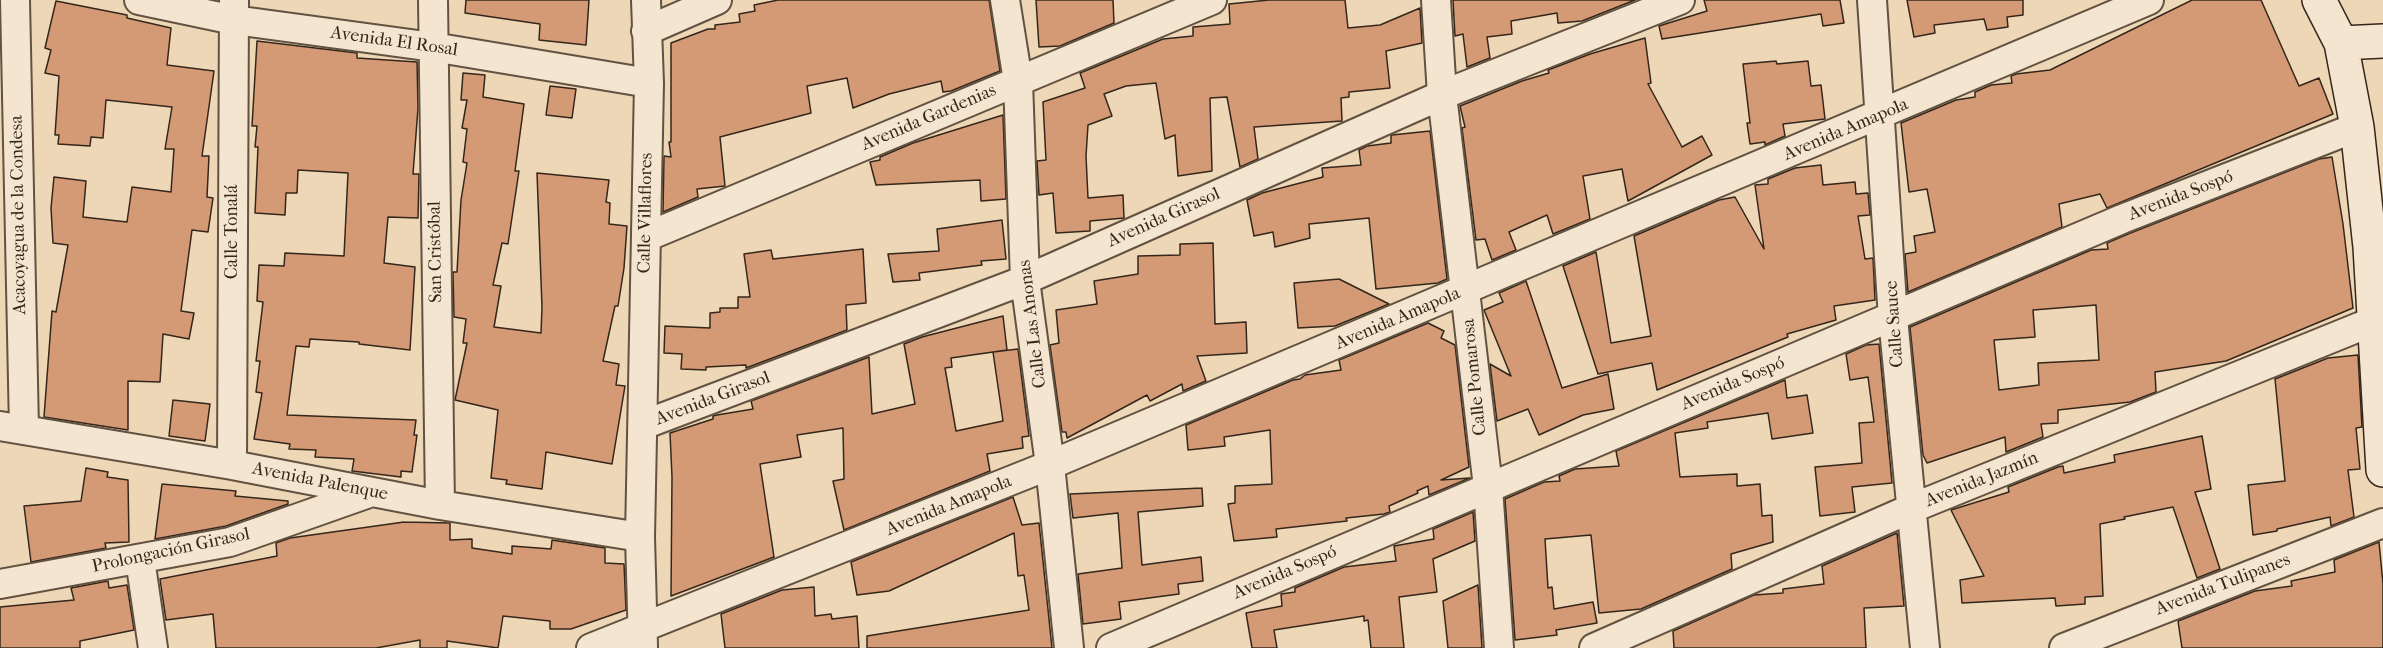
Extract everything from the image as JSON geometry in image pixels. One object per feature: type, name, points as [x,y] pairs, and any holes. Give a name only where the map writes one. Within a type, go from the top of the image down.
[{"type":"street","name":"Acacoyagua de la Condesa","points":[[12,428],[15,0]]},
{"type":"street","name":"Avenida El Rosal","points":[[139,0],[234,10],[433,47],[649,83]]},
{"type":"street","name":"San Cristóbal","points":[[433,0],[440,505]]},
{"type":"street","name":"Calle Villaflores","points":[[643,638],[640,537],[649,83],[646,0]]},
{"type":"street","points":[[646,31],[717,0]]},
{"type":"street","name":"Calle Las Anonas","points":[[1005,0],[1018,81],[1025,280],[1050,465],[1069,648]]},
{"type":"street","name":"Avenida Gardenias","points":[[646,237],[1212,0]]},
{"type":"street","name":"Calle Pomarosa","points":[[1436,0],[1442,95],[1488,487],[1499,648]]},
{"type":"street","name":"Avenida Girasol","points":[[644,425],[1025,280],[1442,95],[1680,0]]},
{"type":"street","name":"Calle Sauce","points":[[1872,0],[1893,318],[1925,648]]},
{"type":"street","name":"Avenida Amapola","points":[[591,648],[643,638],[2149,0]]},
{"type":"street","points":[[2319,0],[2341,43],[2377,247],[2374,321],[2383,470]]},
{"type":"street","name":"Calle Tonalá","points":[[232,465],[234,10]]},
{"type":"street","points":[[2341,43],[2383,41]]},
{"type":"street","name":"Avenida Sospó","points":[[1111,648],[2122,219],[2357,127]]},
{"type":"street","name":"Avenida Jazmín","points":[[1594,648],[1910,509],[2374,321]]},
{"type":"street","name":"Avenida Palenque","points":[[12,428],[232,465],[440,505],[640,537]]},
{"type":"street","name":"Prolongación Girasol","points":[[0,584],[230,542],[372,492]]},
{"type":"street","name":"Avenida Tulipanes","points":[[2064,648],[2383,523]]},
{"type":"street","points":[[140,559],[153,648]]},
{"type":"building","points":[[466,0],[589,0],[586,45],[539,40],[540,24],[465,13]]},
{"type":"building","points":[[778,0],[989,0],[1000,71],[951,91],[943,92],[941,81],[889,94],[853,108],[847,78],[807,86],[811,113],[720,137],[725,186],[697,189],[698,197],[663,212],[664,156],[671,157],[669,142],[671,142],[671,43],[708,29],[715,29],[715,25],[740,22],[739,14],[755,11],[754,5]]},
{"type":"building","points":[[1036,0],[1113,0],[1114,23],[1060,46],[1039,47]]},
{"type":"building","points":[[1269,0],[1345,0],[1348,28],[1380,25],[1420,8],[1422,43],[1386,51],[1390,88],[1349,92],[1349,97],[1341,98],[1342,121],[1254,127],[1258,159],[1240,167],[1227,97],[1210,98],[1212,171],[1178,176],[1175,135],[1165,139],[1156,83],[1126,86],[1104,94],[1112,116],[1088,125],[1086,156],[1088,198],[1123,195],[1124,218],[1090,221],[1090,231],[1056,233],[1053,193],[1039,195],[1037,161],[1046,160],[1043,102],[1085,88],[1080,73],[1163,39],[1193,36],[1193,27],[1230,24],[1229,4]]},
{"type":"building","points":[[1453,0],[1635,0],[1582,21],[1558,23],[1557,13],[1511,21],[1512,34],[1487,37],[1490,58],[1467,67],[1463,34],[1455,36]]},
{"type":"building","points":[[1704,0],[1840,0],[1844,23],[1823,26],[1821,14],[1662,39],[1659,26],[1707,11]]},
{"type":"building","points":[[1907,0],[2023,0],[2023,15],[2007,17],[2008,27],[1987,30],[1984,19],[1934,25],[1935,33],[1914,37]]},
{"type":"building","points":[[2192,0],[2261,0],[2299,86],[2319,78],[2333,114],[2107,208],[2100,194],[2059,204],[2062,227],[1908,292],[1905,254],[1916,252],[1914,236],[1935,232],[1927,189],[1909,192],[1901,123],[1956,100],[1975,97],[1975,92],[1991,85],[2012,83],[2011,76],[2016,74],[2050,70]]},
{"type":"building","points":[[56,1],[127,15],[127,18],[171,28],[167,65],[214,71],[202,156],[209,156],[207,197],[213,198],[208,232],[192,230],[181,311],[194,313],[189,339],[163,334],[160,382],[128,381],[128,430],[44,417],[52,311],[56,312],[68,245],[53,243],[51,208],[54,177],[86,181],[83,217],[127,222],[132,187],[171,192],[174,149],[165,149],[172,107],[106,100],[103,138],[91,137],[90,146],[58,144],[59,135],[55,135],[59,76],[45,73],[51,50],[45,48]]},
{"type":"building","points":[[1645,38],[1651,83],[1648,84],[1682,147],[1702,136],[1712,155],[1628,201],[1622,169],[1583,176],[1590,219],[1553,234],[1547,215],[1509,232],[1516,250],[1492,260],[1485,239],[1476,240],[1462,128],[1465,127],[1460,106],[1522,81],[1549,73],[1548,70],[1590,54]]},
{"type":"building","points":[[257,41],[357,53],[357,58],[417,62],[418,108],[413,174],[419,174],[418,218],[388,217],[384,263],[415,267],[410,350],[359,344],[359,342],[310,339],[309,347],[296,346],[287,415],[416,420],[414,435],[417,435],[412,472],[401,471],[401,477],[352,471],[354,459],[315,457],[316,450],[289,449],[290,444],[254,439],[262,393],[256,392],[260,361],[256,361],[263,302],[257,301],[259,265],[284,266],[285,253],[344,256],[348,173],[298,170],[297,193],[286,193],[285,215],[255,213],[258,147],[255,147],[257,126],[252,126]]},
{"type":"building","points":[[1776,61],[1777,64],[1808,61],[1811,86],[1821,85],[1825,119],[1783,124],[1785,136],[1765,145],[1765,142],[1750,144],[1747,123],[1750,123],[1743,64]]},
{"type":"building","points":[[463,73],[485,75],[483,97],[524,104],[515,171],[519,171],[508,244],[502,243],[493,285],[501,286],[494,327],[541,333],[537,173],[609,180],[606,202],[610,203],[609,224],[627,226],[618,306],[615,306],[603,361],[619,364],[616,385],[625,386],[612,464],[546,452],[542,489],[506,484],[507,480],[491,478],[498,410],[455,400],[467,343],[463,343],[466,319],[454,317],[453,272],[457,272],[461,200],[467,163],[463,162],[467,129],[462,128],[467,100],[461,100]]},
{"type":"building","points":[[550,86],[576,89],[572,118],[546,115]]},
{"type":"building","points":[[1003,115],[1006,199],[981,201],[980,180],[876,185],[870,162],[880,160],[880,157],[913,143]]},
{"type":"building","points":[[1430,131],[1447,279],[1438,283],[1376,289],[1369,218],[1309,224],[1310,238],[1275,247],[1273,232],[1254,236],[1247,200],[1262,193],[1323,177],[1322,168],[1361,165],[1359,150],[1367,146],[1391,143],[1392,135]]},
{"type":"building","points":[[2332,157],[2353,308],[2226,361],[2155,372],[2156,392],[2130,402],[2058,410],[2058,423],[2041,424],[2043,437],[2006,452],[2005,437],[1927,463],[1923,455],[1910,327],[2091,250],[2108,249],[2107,243],[2128,234],[2319,159]],"holes":[[[2096,305],[2099,360],[2038,363],[2039,385],[1999,390],[1994,340],[2035,337],[2033,310]]]},
{"type":"building","points":[[1821,165],[1823,185],[1855,182],[1856,194],[1868,193],[1870,215],[1858,216],[1865,259],[1873,258],[1875,300],[1834,306],[1836,320],[1787,334],[1788,337],[1657,390],[1652,363],[1598,374],[1563,266],[1596,252],[1611,343],[1651,336],[1634,236],[1719,200],[1735,197],[1764,249],[1755,185],[1768,184],[1768,179],[1795,168]]},
{"type":"building","points":[[1002,220],[1006,259],[981,261],[982,265],[919,273],[920,280],[893,282],[888,254],[939,251],[937,229]]},
{"type":"building","points":[[1213,243],[1215,324],[1246,322],[1247,353],[1197,356],[1206,381],[1183,391],[1182,384],[1150,401],[1147,395],[1067,438],[1066,432],[1062,432],[1050,345],[1059,343],[1056,310],[1097,304],[1094,281],[1138,274],[1138,256],[1180,255],[1180,244]]},
{"type":"building","points":[[863,249],[866,303],[846,305],[847,330],[746,368],[746,365],[706,367],[706,370],[681,369],[682,354],[664,353],[665,326],[710,328],[710,313],[720,312],[720,308],[738,308],[738,297],[750,297],[744,254],[771,250],[773,259]]},
{"type":"building","points":[[1339,279],[1389,304],[1335,326],[1298,328],[1294,283]]},
{"type":"building","points":[[1526,281],[1562,388],[1608,374],[1614,409],[1583,415],[1539,435],[1528,409],[1497,421],[1490,364],[1511,376],[1484,310],[1503,302],[1499,293]]},
{"type":"building","points":[[1003,316],[1007,350],[993,352],[1018,349],[1029,436],[1022,437],[1023,448],[987,454],[990,471],[844,530],[833,481],[844,479],[843,428],[797,435],[801,457],[760,464],[774,557],[671,596],[670,433],[713,419],[713,416],[753,409],[751,401],[869,357],[872,414],[915,404],[904,344],[922,337]],"holes":[[[993,352],[1003,421],[956,431],[945,368],[952,367],[951,358]]]},
{"type":"building","points":[[1428,323],[1444,331],[1441,338],[1455,345],[1469,467],[1441,480],[1470,478],[1429,495],[1428,486],[1389,506],[1390,512],[1384,514],[1346,518],[1347,521],[1276,529],[1277,537],[1234,541],[1228,504],[1235,503],[1235,486],[1272,484],[1270,430],[1224,437],[1225,446],[1188,450],[1186,425],[1305,375],[1341,370],[1339,360]]},
{"type":"building","points":[[1879,344],[1892,483],[1852,487],[1855,512],[1820,516],[1815,467],[1862,463],[1859,423],[1874,422],[1868,377],[1850,380],[1846,354],[1866,345]]},
{"type":"building","points":[[2358,355],[2362,427],[2356,428],[2360,469],[2348,470],[2354,517],[2331,526],[2330,517],[2253,535],[2248,485],[2285,481],[2275,379],[2328,358]]},
{"type":"building","points":[[1785,380],[1787,398],[1807,395],[1813,433],[1772,439],[1768,413],[1707,422],[1708,428],[1675,433],[1680,477],[1737,474],[1737,486],[1760,484],[1762,516],[1772,515],[1773,542],[1731,554],[1732,569],[1641,609],[1599,613],[1591,535],[1545,539],[1548,588],[1552,587],[1554,609],[1593,602],[1597,623],[1556,630],[1557,635],[1515,640],[1505,499],[1544,482],[1560,481],[1559,476],[1575,469],[1619,466],[1616,451]]},
{"type":"building","points":[[173,400],[210,404],[205,441],[169,436]]},
{"type":"building","points":[[2202,436],[2211,489],[2195,492],[2220,569],[2197,578],[2173,507],[2100,524],[2103,596],[2085,597],[2085,604],[2056,606],[2055,598],[1962,603],[1960,580],[1984,576],[1951,510],[2009,492],[2008,487],[2058,467],[2063,466],[2064,473],[2115,462],[2114,455]]},
{"type":"building","points":[[86,468],[108,472],[107,477],[128,480],[129,542],[105,543],[106,548],[31,562],[24,506],[81,501]]},
{"type":"building","points":[[162,484],[236,491],[235,496],[288,501],[288,504],[226,526],[155,539]]},
{"type":"building","points":[[1202,488],[1203,506],[1138,512],[1142,565],[1201,557],[1203,581],[1178,584],[1179,594],[1119,602],[1121,619],[1083,624],[1078,574],[1122,568],[1118,513],[1073,518],[1070,494]]},
{"type":"building","points":[[1013,497],[1022,525],[1039,523],[1052,648],[867,648],[867,636],[1029,610],[1024,575],[1018,576],[1014,533],[889,591],[857,595],[851,562]]},
{"type":"building","points":[[1473,512],[1475,541],[1433,559],[1437,592],[1399,597],[1404,648],[1371,648],[1368,620],[1364,621],[1364,616],[1274,630],[1277,648],[1252,648],[1246,613],[1282,606],[1281,594],[1295,592],[1295,588],[1344,567],[1396,561],[1394,546],[1434,539],[1433,529]]},
{"type":"building","points":[[404,522],[450,523],[450,540],[472,539],[472,548],[512,554],[512,546],[551,549],[552,540],[605,548],[605,563],[624,564],[626,610],[571,629],[550,629],[550,621],[503,616],[498,648],[447,641],[447,648],[420,648],[420,640],[376,648],[216,648],[213,614],[166,620],[160,579],[277,556],[276,543],[290,538]]},
{"type":"building","points":[[1897,533],[1904,606],[1864,608],[1866,648],[1674,648],[1673,631],[1754,595],[1783,593],[1783,589],[1824,584],[1822,566]]},
{"type":"building","points":[[2379,542],[2383,584],[2383,648],[2182,648],[2178,621],[2255,591],[2292,586],[2291,581],[2335,572],[2334,560]]},
{"type":"building","points":[[108,581],[109,588],[127,585],[134,630],[80,641],[80,648],[0,648],[0,607],[74,600],[71,588]]},
{"type":"building","points":[[1478,585],[1482,648],[1448,648],[1443,601]]},
{"type":"building","points":[[814,587],[815,616],[831,614],[832,619],[857,616],[859,648],[725,648],[721,614],[782,590]]}]
